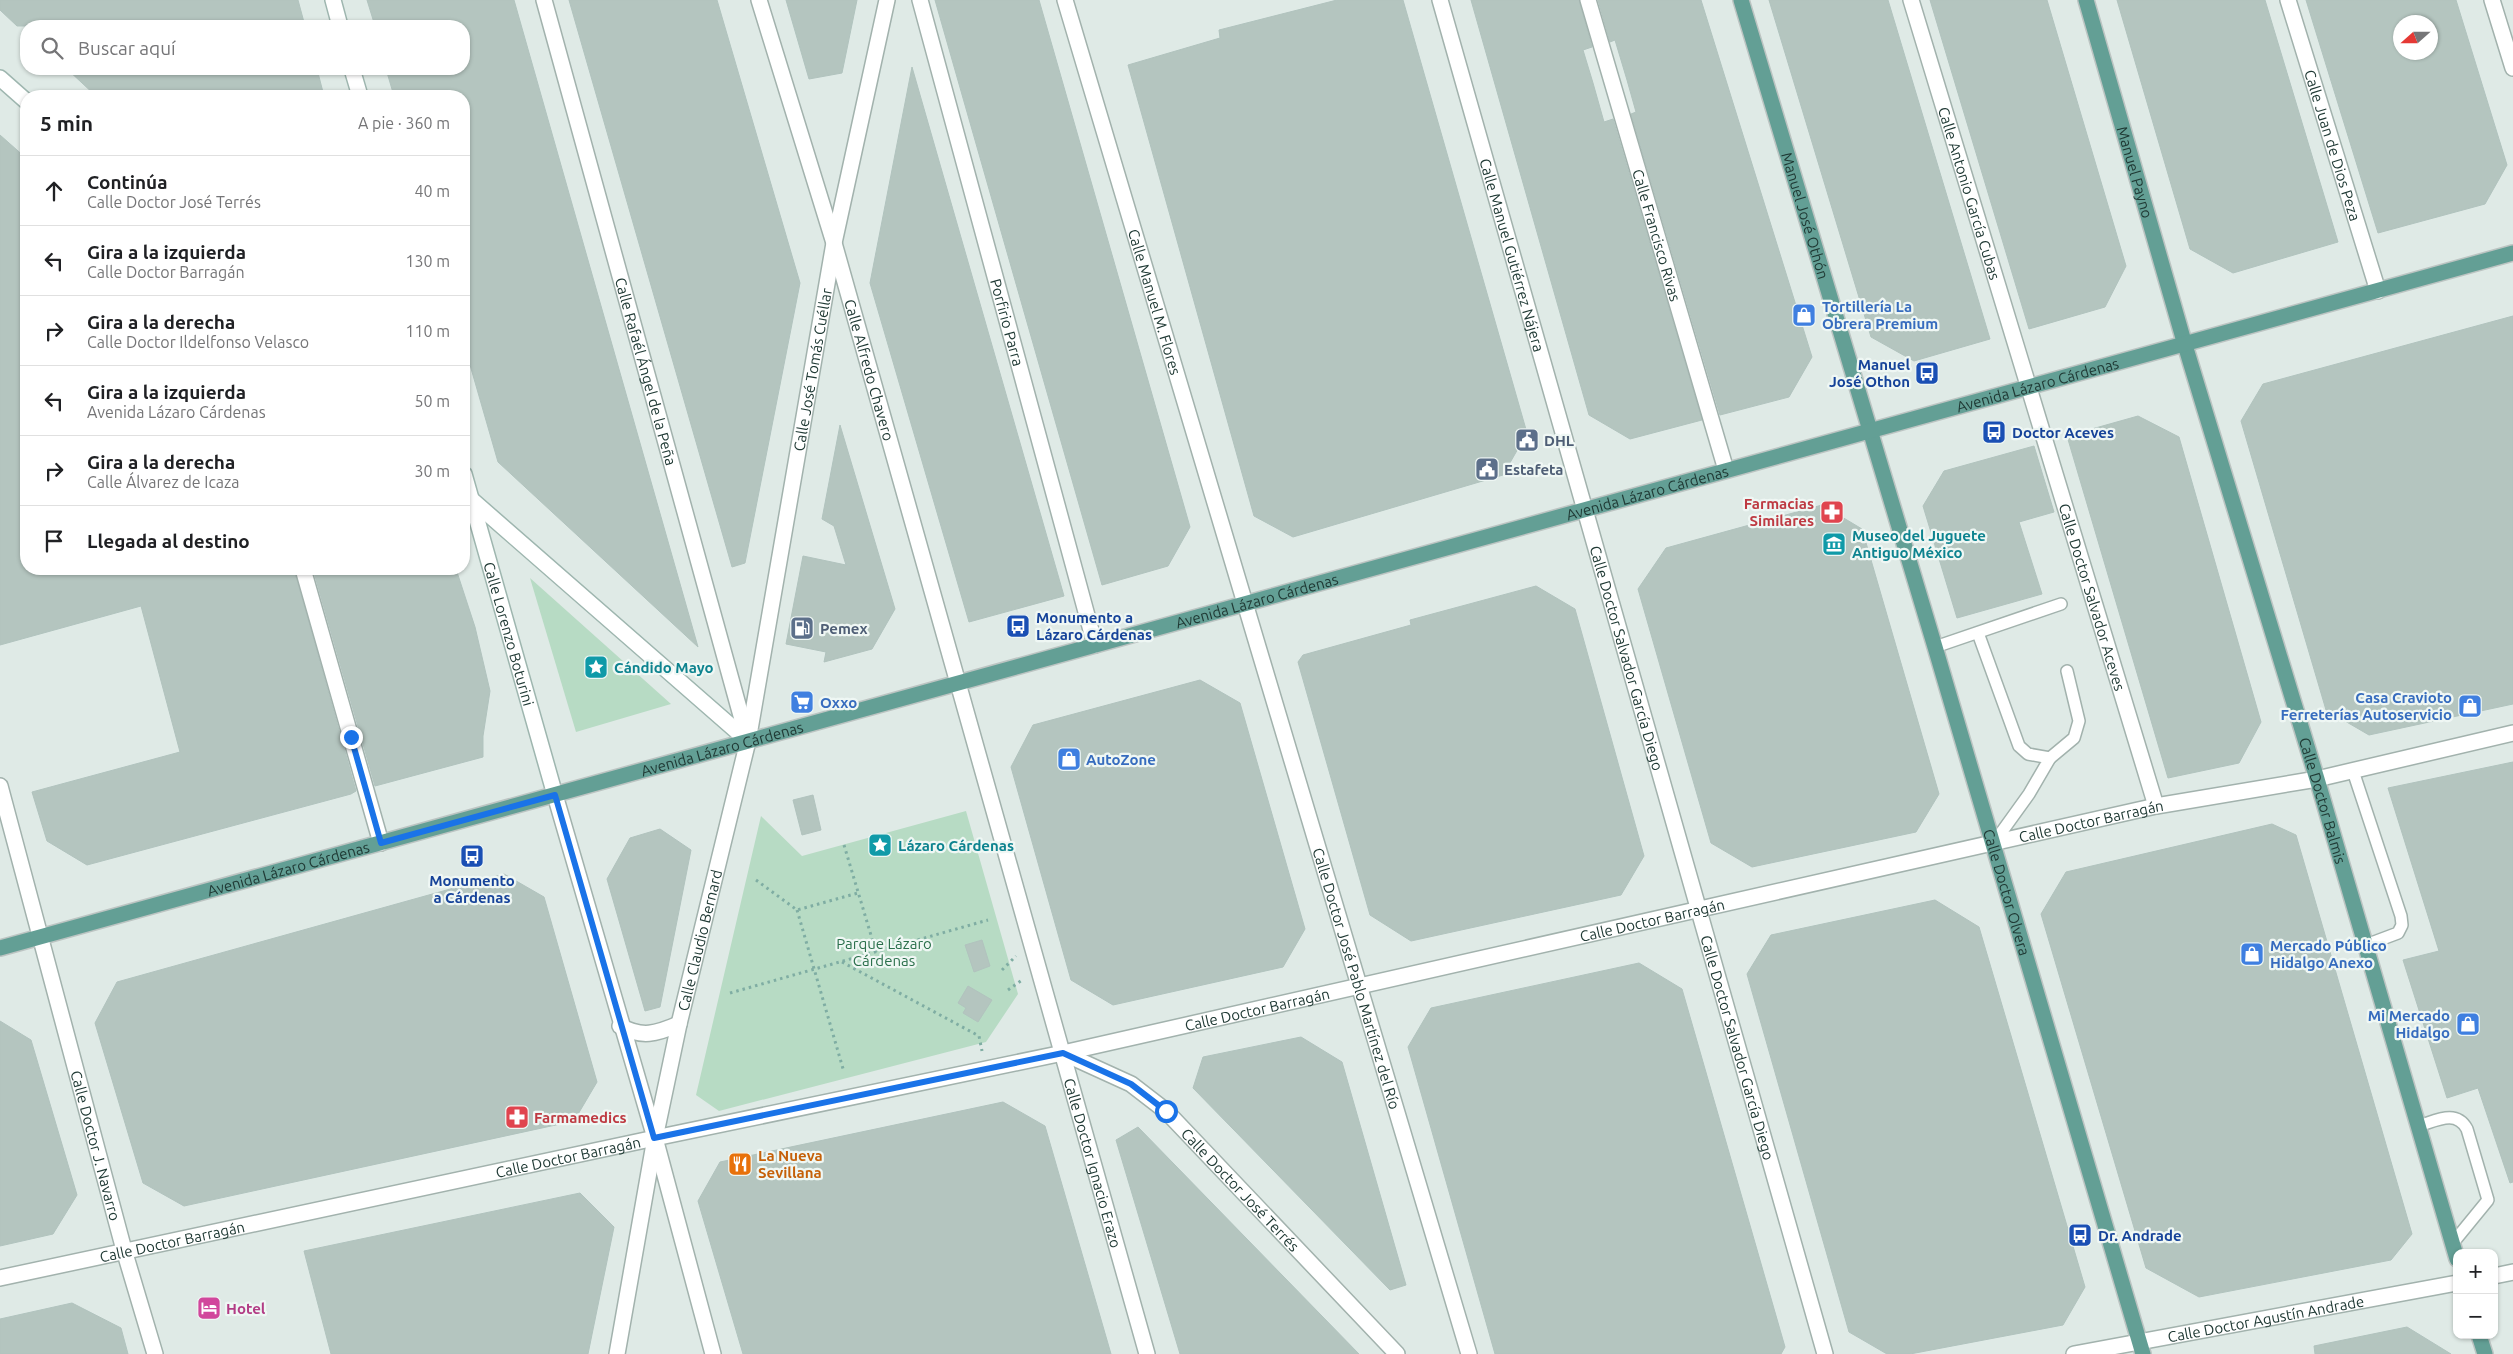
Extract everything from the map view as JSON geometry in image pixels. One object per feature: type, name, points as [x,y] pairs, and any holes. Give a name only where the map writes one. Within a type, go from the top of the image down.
[{"type":"main road","name":"Manuel José Othón","points":[[1741,0],[1870,431]]},
{"type":"main road","name":"Manuel Payno","points":[[2086,0],[2184,345]]},
{"type":"main road","name":"Avenida Lázaro Cárdenas","points":[[0,948],[2513,253]]},
{"type":"main road","name":"Calle Doctor Balmis","points":[[2184,345],[2317,779],[2454,1249]]},
{"type":"main road","name":"Calle Doctor Olvera","points":[[1870,431],[2141,1348]]},
{"type":"main road","points":[[2480,1339],[2485,1354]]},
{"type":"street","points":[[333,0],[338,20]]},
{"type":"street","name":"Calle Rafaél Ángel de la Peña","points":[[544,0],[748,742]]},
{"type":"street","name":"Calle Alfredo Chavero","points":[[759,0],[834,244],[960,683]]},
{"type":"street","name":"Calle José Tomás Cuéllar","points":[[748,742],[834,244],[887,0]]},
{"type":"street","name":"Porfirio Parra","points":[[920,0],[1095,645]]},
{"type":"street","name":"Calle Manuel M. Flores","points":[[1065,0],[1245,604]]},
{"type":"street","name":"Calle Manuel Gutiérrez Nájera","points":[[1440,0],[1586,509]]},
{"type":"street","name":"Calle Francisco Rivas","points":[[1588,0],[1726,470]]},
{"type":"street","name":"Calle Antonio García Cubas","points":[[1911,0],[2028,387]]},
{"type":"street","name":"Calle Juan de Dios Peza","points":[[2288,0],[2378,291]]},
{"type":"street","points":[[2492,0],[2513,68]]},
{"type":"street","points":[[354,75],[358,90]]},
{"type":"street","points":[[0,78],[20,96]]},
{"type":"street","name":"Calle Doctor Salvador Aceves","points":[[2028,387],[2156,806]]},
{"type":"street","points":[[470,499],[748,742]]},
{"type":"street","name":"Calle Lorenzo Boturini","points":[[470,506],[654,1138],[713,1354]]},
{"type":"street","name":"Calle Doctor Salvador García Diego","points":[[1586,509],[1825,1354]]},
{"type":"street","points":[[305,575],[381,843]]},
{"type":"street","name":"Calle Doctor José Pablo Martínez del Río","points":[[1245,604],[1470,1354]]},
{"type":"street","name":"Calle Doctor Ignacio Erazo","points":[[960,683],[1147,1354]]},
{"type":"street","name":"Calle Doctor Barragán","points":[[0,1278],[124,1250],[1063,1053],[2156,806],[2317,779],[2513,733]]},
{"type":"street","name":"Calle Claudio Bernard","points":[[617,1354],[654,1138],[679,1024],[748,742]]},
{"type":"street","name":"Calle Doctor J. Navarro","points":[[0,786],[124,1250],[155,1354]]},
{"type":"street","points":[[620,1026],[645,1035],[656,1034],[679,1024]]},
{"type":"street","name":"Calle Doctor José Terrés","points":[[1063,1053],[1131,1084],[1166,1111],[1398,1354]]},
{"type":"street","points":[[2498,1275],[2513,1272]]},
{"type":"street","name":"Calle Doctor Agustín Andrade","points":[[2074,1354],[2141,1348],[2202,1332],[2453,1284]]},
{"type":"lane","points":[[1935,647],[2061,604]]},
{"type":"lane","points":[[1978,633],[2019,746],[2028,754],[2050,758]]},
{"type":"lane","points":[[1993,844],[2029,794],[2050,758],[2074,738],[2079,721],[2067,671]]},
{"type":"lane","points":[[2353,771],[2401,916],[2402,925],[2398,933],[2366,946]]},
{"type":"lane","points":[[2418,1126],[2454,1117],[2462,1121],[2467,1129],[2488,1200],[2452,1244]]},
{"type":"path","points":[[844,845],[876,952]]},
{"type":"path","points":[[756,880],[797,910],[844,1072]]},
{"type":"path","points":[[797,910],[858,893]]},
{"type":"path","points":[[730,993],[988,920]]},
{"type":"path","points":[[841,962],[979,1036]]},
{"type":"green space","points":[[530,578],[671,704],[576,732]]},
{"type":"green space","name":"Parque Lázaro Cárdenas","points":[[966,811],[1018,994],[986,1042],[719,1111],[696,1095],[761,816],[802,856]]},
{"type":"building","points":[[0,0],[298,0],[303,20],[20,20],[20,26],[17,26],[0,10]]},
{"type":"building","points":[[367,0],[514,0],[698,647],[498,462],[470,365],[470,90],[392,90],[388,75],[470,75],[470,20],[373,20]]},
{"type":"building","points":[[569,0],[717,0],[800,283],[745,563],[732,567]]},
{"type":"building","points":[[786,0],[857,0],[842,73],[809,79]]},
{"type":"building","points":[[935,0],[1039,0],[1190,527],[1168,566],[1102,585]]},
{"type":"building","points":[[1337,0],[1403,0],[1527,433],[1503,475],[1293,537],[1254,516],[1128,65],[1220,38],[1219,30]]},
{"type":"building","points":[[1471,0],[1579,0],[1592,47],[1583,50],[1604,122],[1613,119],[1702,420],[1630,439],[1589,415]]},
{"type":"building","points":[[1598,0],[1701,0],[1812,357],[1789,397],[1720,415],[1631,114],[1636,112],[1627,80],[1615,40],[1610,42]]},
{"type":"building","points":[[1769,0],[1888,0],[1990,339],[1914,361],[1871,337]]},
{"type":"building","points":[[1930,0],[2047,0],[2126,266],[2105,307],[2029,329]]},
{"type":"building","points":[[2117,0],[2265,0],[2338,242],[2233,273],[2190,249]]},
{"type":"building","points":[[2306,0],[2456,0],[2507,165],[2485,204],[2378,233]]},
{"type":"building","points":[[912,67],[1064,596],[969,622],[870,283]]},
{"type":"building","points":[[73,75],[319,75],[322,90],[90,90]]},
{"type":"building","points":[[0,135],[20,153],[20,575],[296,575],[356,791],[351,794],[87,865],[47,841],[32,792],[180,752],[141,606],[0,645]]},
{"type":"building","points":[[2513,316],[2513,704],[2369,735],[2326,710],[2241,421],[2263,384]]},
{"type":"building","points":[[2138,416],[2179,437],[2261,722],[2239,763],[2168,778],[2067,436]]},
{"type":"building","points":[[840,425],[895,609],[872,649],[824,662],[826,652],[786,644],[803,556],[846,565],[834,526],[822,519]]},
{"type":"building","points":[[2034,446],[2054,512],[2019,522],[2042,594],[1957,618],[1923,506],[1944,471]]},
{"type":"building","points":[[1822,505],[1862,529],[1939,794],[1916,832],[1752,867],[1711,843],[1638,589],[1666,548]]},
{"type":"building","points":[[315,575],[458,575],[475,627],[490,691],[483,736],[483,757],[375,786]]},
{"type":"building","points":[[1536,586],[1575,609],[1644,856],[1621,895],[1411,941],[1370,915],[1298,662],[1303,655],[1411,625],[1410,620]]},
{"type":"building","points":[[1200,680],[1240,703],[1305,929],[1283,967],[1113,1005],[1071,980],[1011,767],[1033,725]]},
{"type":"building","name":"Mi Mercado Hidalgo","points":[[2513,762],[2513,1182],[2510,1183],[2478,1088],[2447,1098],[2403,960],[2439,951],[2388,788]]},
{"type":"building","points":[[813,795],[821,830],[802,835],[793,800]]},
{"type":"building","points":[[2272,824],[2296,835],[2412,1234],[2391,1260],[2199,1297],[2146,1268],[2041,914],[2066,872]]},
{"type":"building","points":[[660,829],[691,850],[660,1007],[645,1011],[607,879],[630,838]]},
{"type":"building","points":[[504,874],[544,897],[597,1082],[574,1121],[184,1206],[143,1183],[95,1023],[117,982]]},
{"type":"building","points":[[1935,900],[1979,927],[2085,1287],[2063,1325],[1910,1354],[1887,1354],[1849,1332],[1747,974],[1771,935]]},
{"type":"building","points":[[982,940],[990,966],[974,972],[965,945]]},
{"type":"building","points":[[1639,963],[1682,989],[1785,1347],[1781,1354],[1495,1354],[1408,1047],[1431,1008]]},
{"type":"building","points":[[968,986],[992,1000],[978,1022],[963,1013],[966,1008],[958,1003]]},
{"type":"building","points":[[0,1021],[31,1040],[77,1195],[53,1234],[0,1246]]},
{"type":"building","points":[[1301,1037],[1342,1062],[1406,1285],[1390,1290],[1193,1088],[1203,1057]]},
{"type":"building","points":[[1003,1102],[1045,1126],[1111,1354],[743,1354],[698,1201],[720,1162]]},
{"type":"building","points":[[1138,1127],[1359,1354],[1180,1354],[1116,1140]]},
{"type":"building","points":[[580,1193],[614,1227],[588,1354],[331,1354],[304,1251]]},
{"type":"building","points":[[72,1303],[121,1328],[128,1354],[0,1354],[0,1319]]},
{"type":"building","points":[[2407,1327],[2451,1354],[2315,1354],[2314,1346]]},
{"type":"place","name":"Tortillería La Obrera Premium","points":[[1804,315]]},
{"type":"place","name":"Manuel José Othon","points":[[1927,373]]},
{"type":"place","name":"Doctor Aceves","points":[[1994,432]]},
{"type":"place","name":"DHL","points":[[1527,440]]},
{"type":"place","name":"Estafeta","points":[[1487,469]]},
{"type":"place","name":"Farmacias Similares","points":[[1832,512]]},
{"type":"place","name":"Museo del Juguete Antiguo México","points":[[1834,544]]},
{"type":"place","name":"Monumento a Lázaro Cárdenas","points":[[1018,626]]},
{"type":"place","name":"Pemex","points":[[802,628]]},
{"type":"place","name":"Cándido Mayo","points":[[596,667]]},
{"type":"place","name":"Oxxo","points":[[802,702]]},
{"type":"place","name":"Casa Cravioto Ferreterías Autoservicio","points":[[2470,706]]},
{"type":"place","name":"AutoZone","points":[[1069,759]]},
{"type":"place","name":"Lázaro Cárdenas","points":[[880,845]]},
{"type":"place","name":"Monumento a Cárdenas","points":[[472,856]]},
{"type":"place","name":"Mercado Público Hidalgo Anexo","points":[[2252,954]]},
{"type":"place","name":"Mi Mercado Hidalgo","points":[[2468,1024]]},
{"type":"place","name":"Farmamedics","points":[[517,1117]]},
{"type":"place","name":"La Nueva Sevillana","points":[[740,1164]]},
{"type":"place","name":"Dr. Andrade","points":[[2080,1235]]},
{"type":"place","name":"Hotel","points":[[209,1308]]},
{"type":"route","points":[[351,737],[381,843],[555,795],[620,1026],[654,1138],[1063,1053],[1131,1084],[1166,1111]]}]
